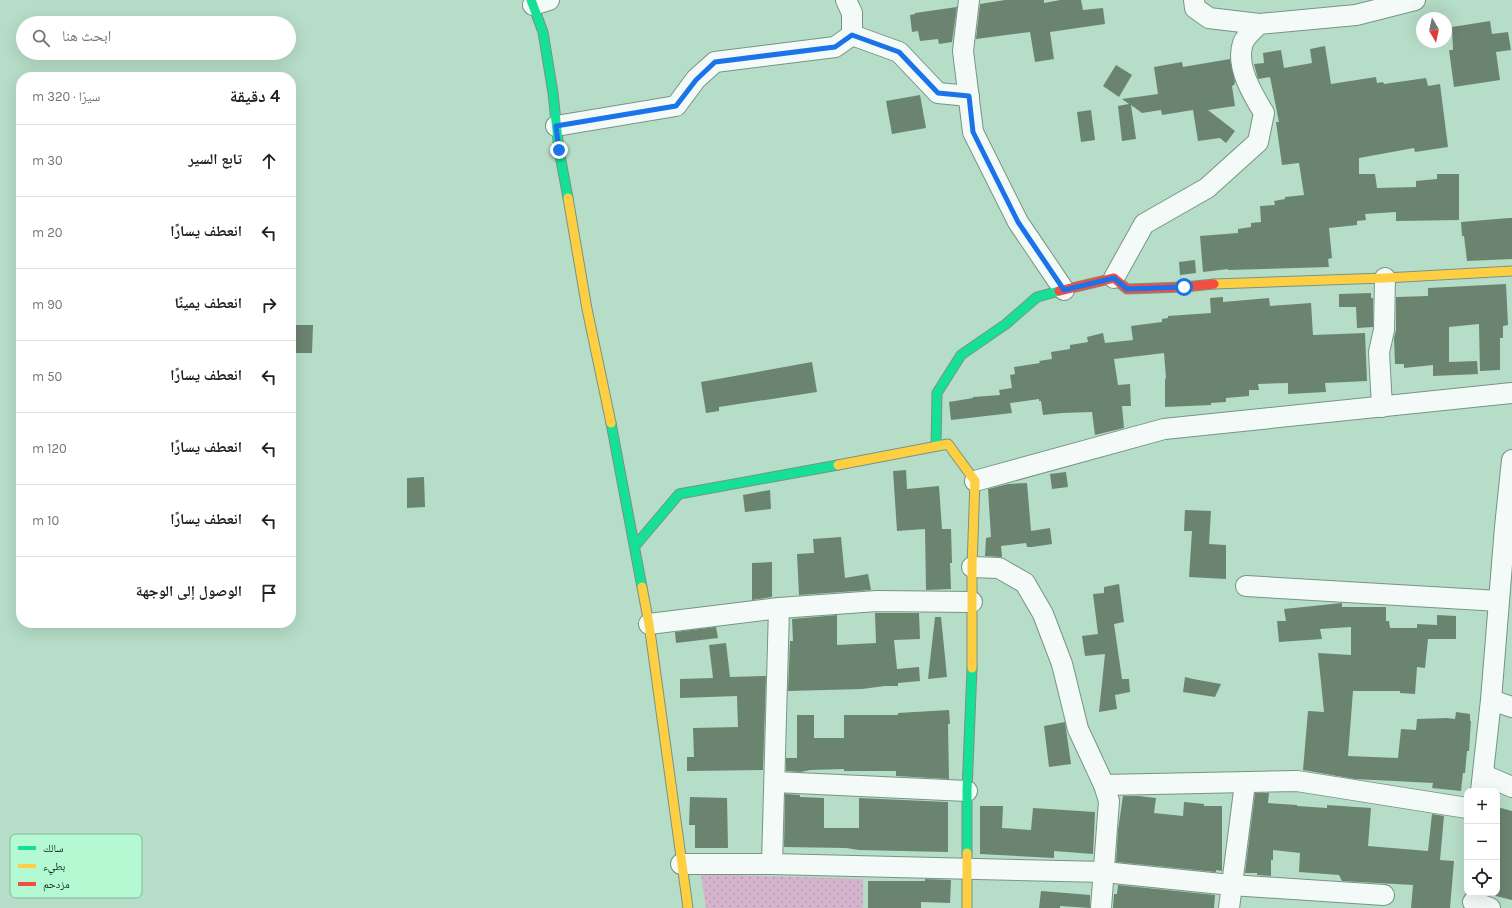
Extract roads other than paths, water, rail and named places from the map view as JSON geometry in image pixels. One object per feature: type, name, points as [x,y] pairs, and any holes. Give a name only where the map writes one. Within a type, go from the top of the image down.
[{"type":"street","points":[[846,0],[852,13],[852,35]]},
{"type":"street","points":[[969,0],[963,51],[973,132],[1018,222],[1064,290]]},
{"type":"street","points":[[1194,0],[1196,8],[1209,18],[1259,24],[1356,15],[1415,0]]},
{"type":"street","points":[[538,2],[559,150],[587,310],[605,390],[649,624],[688,908]]},
{"type":"street","points":[[936,446],[936,393],[961,355],[1006,324],[1037,297],[1114,278],[1144,224],[1206,188],[1258,142],[1264,113],[1249,88],[1241,61],[1243,43],[1259,24]]},
{"type":"street","points":[[852,35],[899,52],[938,93],[969,96]]},
{"type":"street","points":[[556,126],[676,106],[696,80],[715,62],[835,47],[852,35]]},
{"type":"street","points":[[1114,278],[1127,289],[1184,287],[1227,283],[1385,278],[1512,271]]},
{"type":"street","points":[[1382,406],[1378,352],[1384,330],[1385,278]]},
{"type":"street","points":[[975,481],[1164,428],[1512,393]]},
{"type":"street","points":[[635,546],[679,494],[948,444],[975,481],[972,567],[973,645],[967,791],[967,908]]},
{"type":"street","points":[[1512,460],[1504,593],[1482,783],[1512,787]]},
{"type":"street","points":[[972,567],[999,568],[1024,583],[1046,621],[1062,664],[1078,729],[1104,785],[1109,801],[1101,908]]},
{"type":"street","points":[[1246,586],[1504,593]]},
{"type":"street","points":[[649,624],[779,608],[877,601],[972,602]]},
{"type":"street","points":[[772,864],[779,608]]},
{"type":"street","points":[[1491,700],[1512,707]]},
{"type":"street","points":[[1104,785],[1297,781],[1464,808]]},
{"type":"street","points":[[775,782],[967,791]]},
{"type":"street","points":[[1229,908],[1245,783]]},
{"type":"street","points":[[681,864],[772,864],[1104,872],[1231,885],[1384,894]]}]
